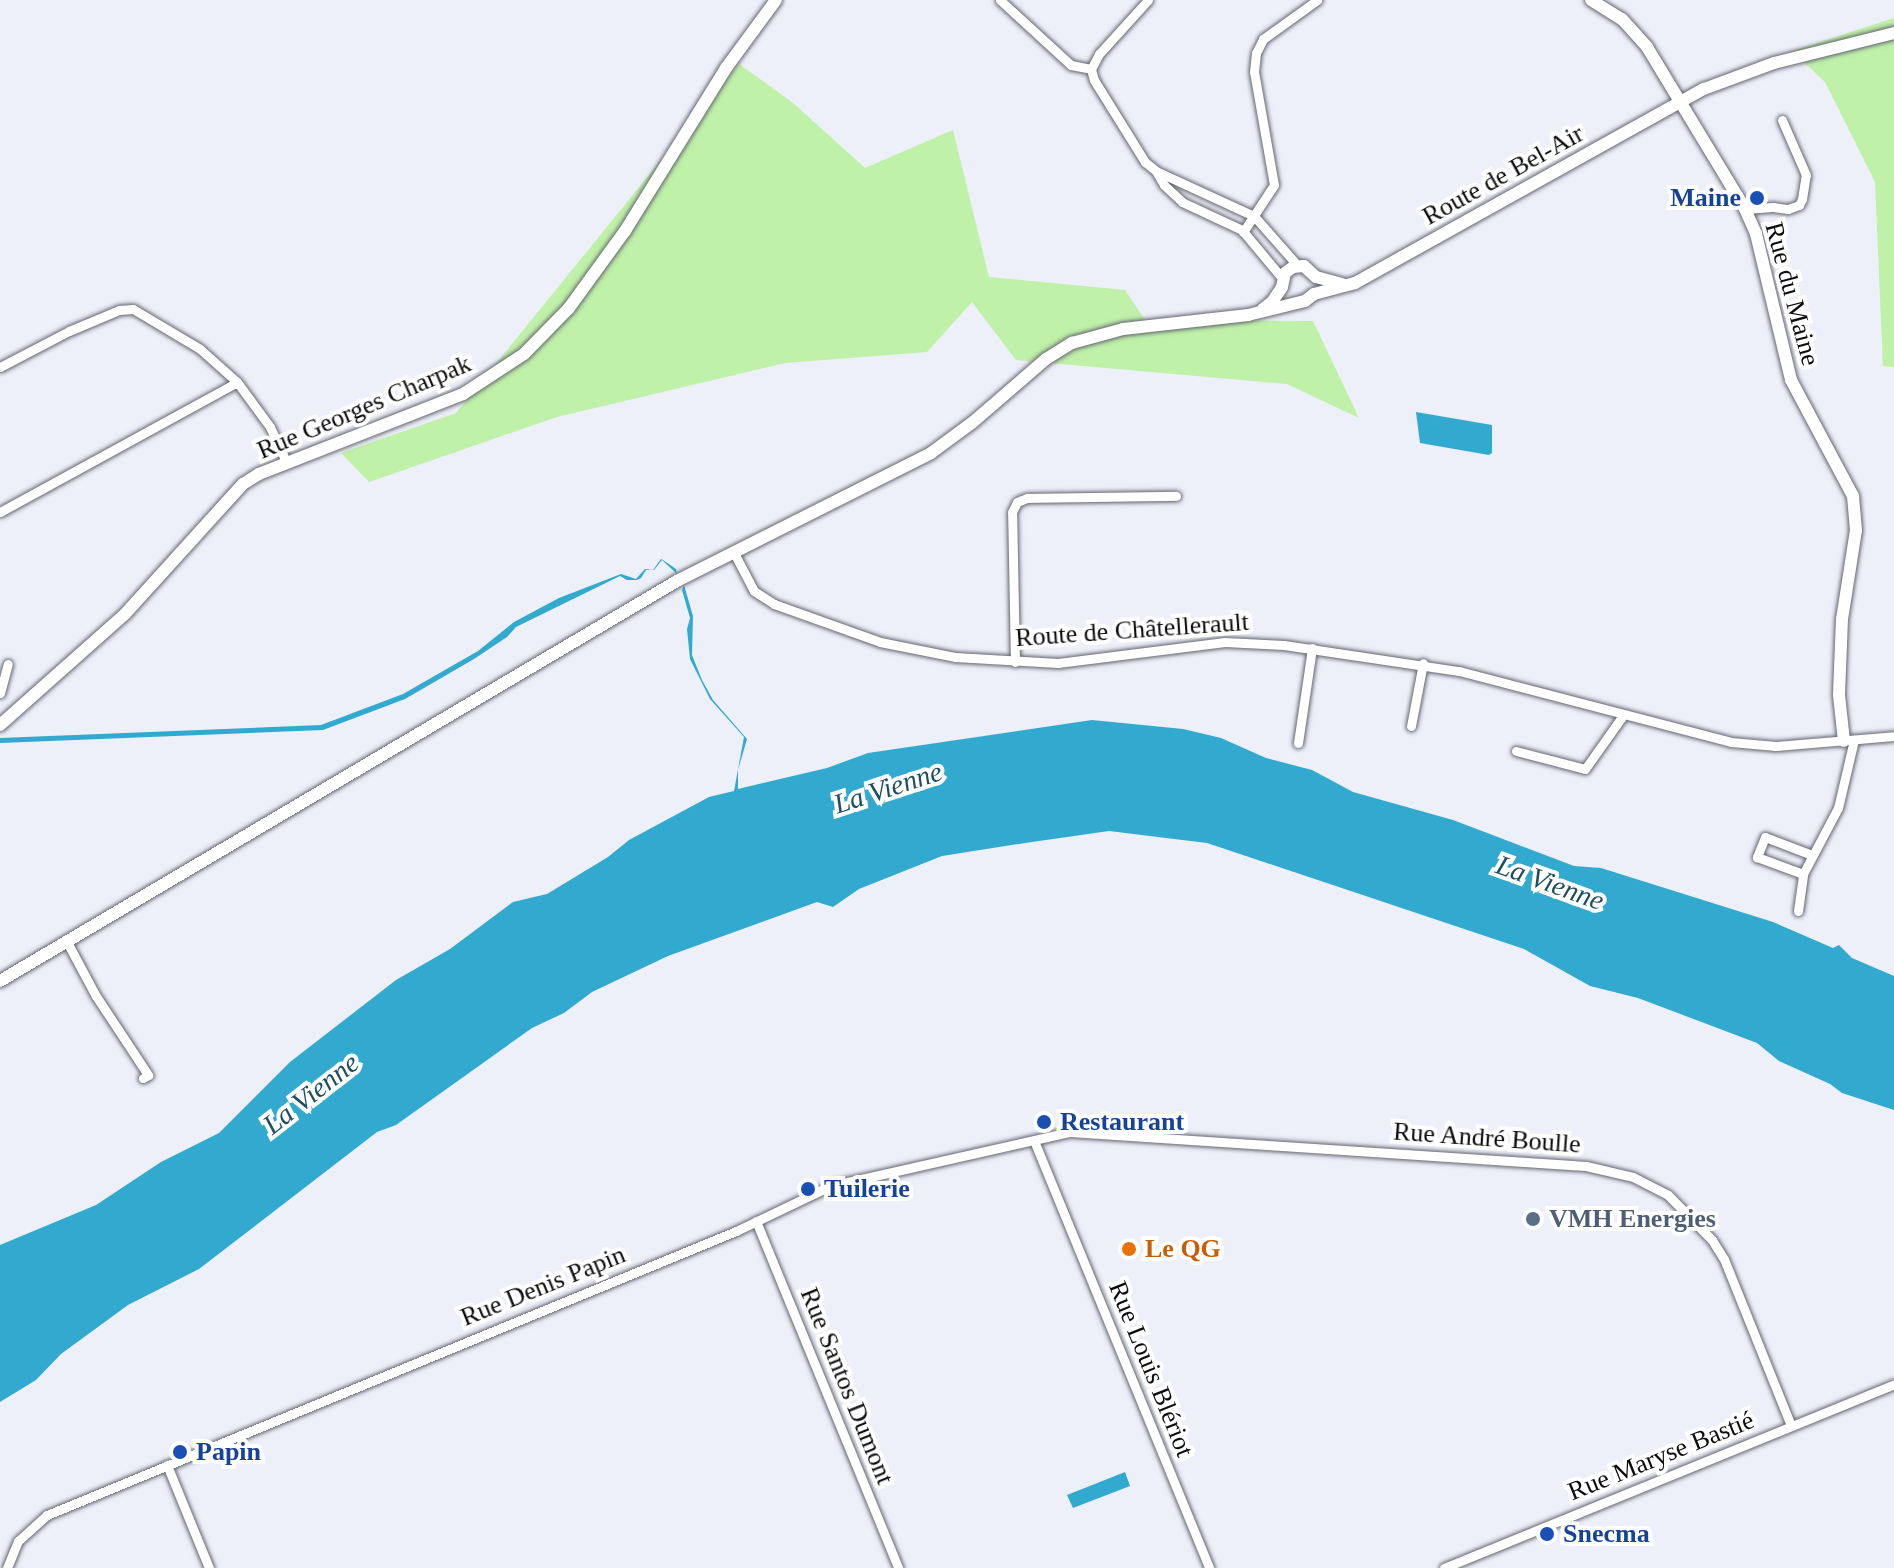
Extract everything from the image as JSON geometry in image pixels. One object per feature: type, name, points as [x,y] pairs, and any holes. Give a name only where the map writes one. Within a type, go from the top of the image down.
[{"type":"street","name":"Rue Georges Charpak","points":[[0,725],[125,614],[243,484],[287,463],[463,394],[508,367],[569,308],[625,231],[726,68],[776,0]]},
{"type":"street","points":[[1000,0],[1071,65],[1091,69]]},
{"type":"street","points":[[1091,69],[1099,54],[1148,0]]},
{"type":"street","points":[[1243,232],[1274,185],[1254,72],[1256,53],[1263,39],[1317,0]]},
{"type":"street","name":"Rue du Maine","points":[[1591,0],[1634,31],[1681,100],[1745,209],[1756,234],[1791,380],[1853,496],[1856,530],[1842,619],[1839,695],[1849,740]]},
{"type":"street","name":"Route de Bel-Air","points":[[1314,294],[1371,276],[1681,100],[1747,71],[1894,33]]},
{"type":"street","points":[[1091,69],[1105,101],[1145,162],[1156,171],[1254,216],[1298,266]]},
{"type":"street","points":[[1745,209],[1795,208],[1802,199],[1804,167],[1782,120]]},
{"type":"street","points":[[1156,171],[1164,185],[1182,202],[1243,232],[1295,301]]},
{"type":"street","points":[[1257,313],[1272,302],[1288,269],[1298,266],[1309,268],[1316,277],[1346,285]]},
{"type":"street","points":[[0,981],[733,551],[931,453],[973,422],[1046,359],[1072,343],[1123,329],[1257,313],[1295,301],[1305,301],[1314,294],[1316,277]]},
{"type":"street","points":[[0,367],[57,336],[119,310],[140,312],[200,349],[237,382],[265,419],[287,463]]},
{"type":"street","points":[[0,512],[237,382]]},
{"type":"street","points":[[1015,662],[1012,512],[1017,502],[1027,498],[1176,496]]},
{"type":"street","name":"Route de Châtellerault","points":[[733,551],[754,591],[774,604],[817,621],[921,652],[1015,662],[1096,660],[1225,642],[1312,648],[1423,663],[1731,742],[1776,746],[1894,736]]},
{"type":"street","points":[[1298,743],[1312,648]]},
{"type":"street","points":[[1411,726],[1423,663]]},
{"type":"street","points":[[0,693],[8,664]]},
{"type":"street","points":[[1516,751],[1585,769],[1624,714]]},
{"type":"street","points":[[1798,911],[1803,874],[1838,808],[1849,740]]},
{"type":"street","points":[[1803,874],[1757,857],[1765,837],[1812,855]]},
{"type":"street","points":[[67,942],[96,996],[148,1075],[143,1078]]},
{"type":"street","name":"Rue André Boulle","points":[[1035,1143],[1070,1132],[1586,1166],[1633,1177],[1668,1195],[1699,1223],[1712,1240],[1724,1259],[1791,1426]]},
{"type":"street","name":"Rue Denis Papin","points":[[7,1568],[26,1531],[47,1515],[850,1180],[1035,1143]]},
{"type":"street","name":"Rue Louis Blériot","points":[[1035,1143],[1209,1568]]},
{"type":"street","name":"Rue Santos Dumont","points":[[756,1221],[897,1568]]},
{"type":"street","name":"Rue Maryse Bastié","points":[[1444,1568],[1894,1384]]},
{"type":"street","points":[[167,1465],[209,1568]]},
{"type":"green space","points":[[1894,18],[1894,367],[1883,366],[1875,182],[1825,82],[1792,51]]},
{"type":"green space","points":[[739,64],[792,102],[865,168],[953,130],[989,277],[1125,290],[1145,320],[1313,321],[1359,418],[1287,384],[1016,360],[972,302],[927,352],[785,363],[557,417],[369,482],[341,453],[456,413]]},
{"type":"water","points":[[1416,412],[1492,425],[1492,453],[1420,443]]},
{"type":"water","points":[[661,559],[676,569],[677,574],[662,560],[653,570]]},
{"type":"water","points":[[645,569],[653,570],[646,570],[637,580],[620,576],[516,627],[507,637],[474,659],[405,699],[323,730],[0,743],[0,738],[321,725],[403,694],[478,651],[514,622],[559,598],[621,574],[636,579]]},
{"type":"water","name":"La Vienne","points":[[684,585],[693,616],[692,655],[702,680],[713,700],[747,739],[738,770],[738,789],[827,768],[868,753],[1092,720],[1183,729],[1221,738],[1266,758],[1312,770],[1353,792],[1453,820],[1574,866],[1601,868],[1773,922],[1833,948],[1839,945],[1852,958],[1894,976],[1894,1110],[1842,1093],[1830,1084],[1779,1061],[1757,1043],[1638,998],[1590,986],[1524,949],[1207,843],[1109,831],[1025,843],[942,856],[859,889],[833,907],[817,902],[668,956],[592,992],[564,1013],[532,1028],[396,1125],[377,1132],[199,1269],[128,1305],[61,1354],[36,1380],[0,1402],[0,1245],[96,1205],[161,1162],[219,1133],[290,1062],[396,980],[450,949],[513,902],[547,894],[608,857],[629,840],[709,797],[734,791],[744,737],[710,699],[690,659],[687,629],[690,618],[682,590]]},
{"type":"water","points":[[1125,1472],[1130,1486],[1073,1508],[1067,1495]]},
{"type":"place","name":"Maine","points":[[1757,198]]},
{"type":"place","name":"Restaurant","points":[[1044,1122]]},
{"type":"place","name":"Tuilerie","points":[[808,1189]]},
{"type":"place","name":"VMH Energies","points":[[1533,1219]]},
{"type":"place","name":"Le QG","points":[[1129,1249]]},
{"type":"place","name":"Papin","points":[[180,1452]]},
{"type":"place","name":"Snecma","points":[[1547,1534]]}]
